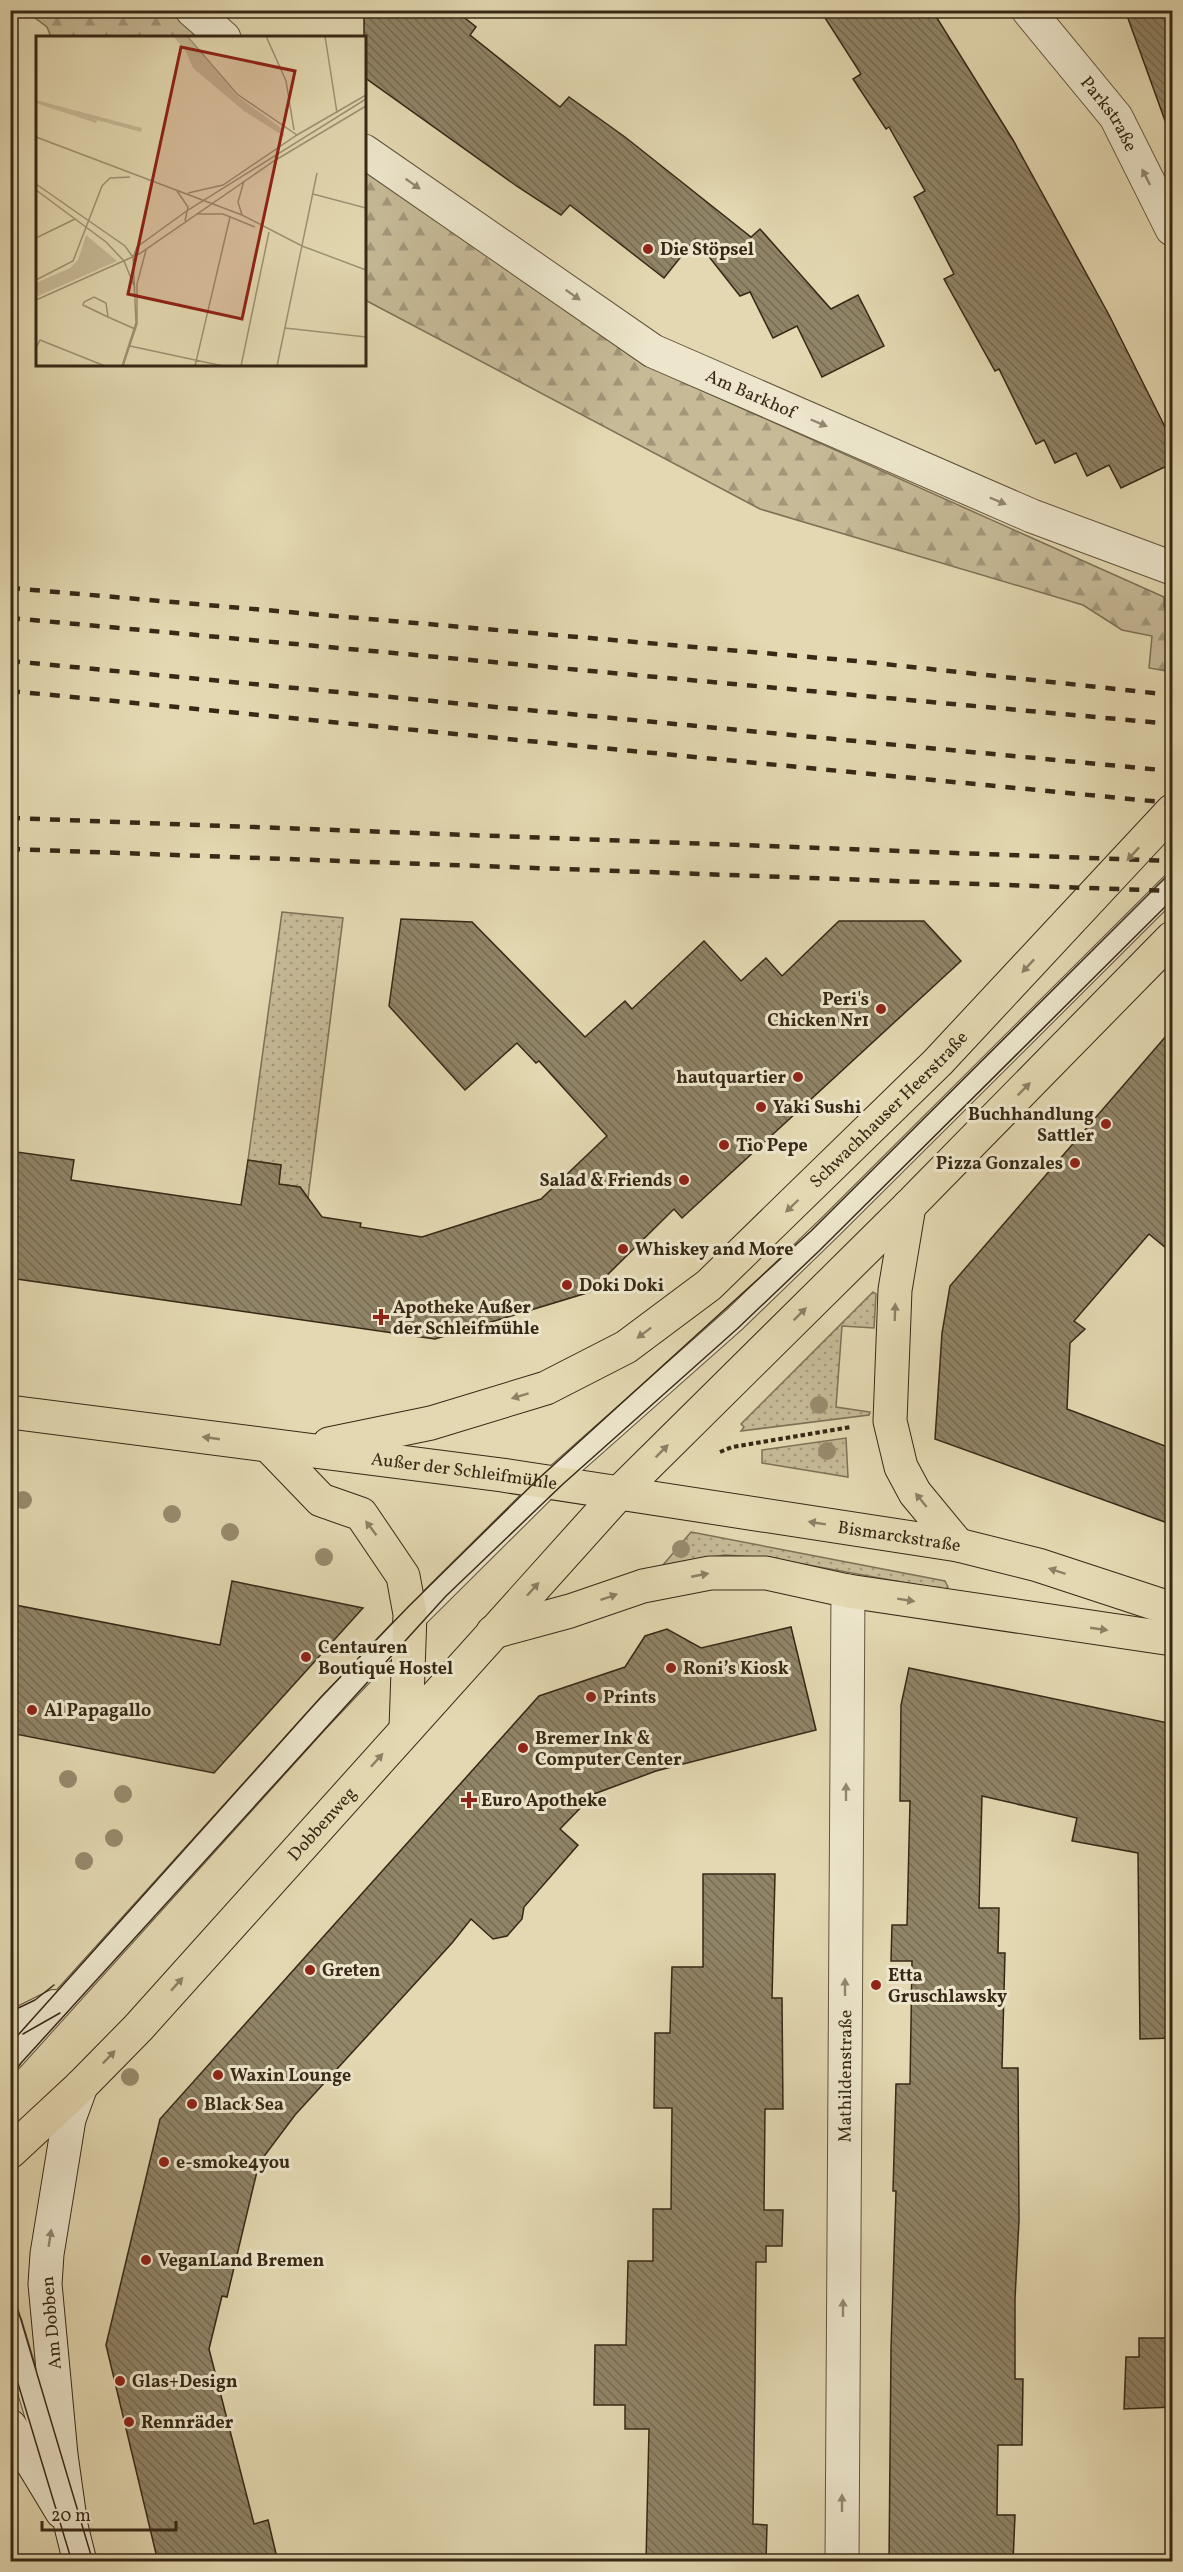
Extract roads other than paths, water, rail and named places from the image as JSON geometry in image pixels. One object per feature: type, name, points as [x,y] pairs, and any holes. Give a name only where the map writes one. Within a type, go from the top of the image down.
[{"type":"main road","name":"Schwachhauser Heerstraße","points":[[574,1375],[626,1347],[710,1285],[938,1062],[1173,811]]},
{"type":"main road","points":[[620,1492],[909,1206],[1171,941]]},
{"type":"main road","points":[[909,1206],[896,1290],[890,1421],[901,1467],[915,1493],[958,1545]]},
{"type":"main road","name":"Außer der Schleifmühle","points":[[306,1449],[431,1423],[546,1388],[574,1375]]},
{"type":"main road","name":"Außer der Schleifmühle","points":[[10,1412],[306,1449],[620,1492]]},
{"type":"main road","points":[[269,1446],[321,1500],[361,1514],[403,1576],[410,1622],[406,1728]]},
{"type":"main road","name":"Bismarckstraße","points":[[620,1492],[958,1545],[1038,1565],[1173,1609]]},
{"type":"main road","name":"Dobbenweg","points":[[12,2150],[81,2086],[138,2028],[620,1492]]},
{"type":"main road","points":[[493,1632],[570,1611],[643,1587],[710,1573],[766,1573],[848,1591],[1173,1639]]},
{"type":"street","points":[[192,10],[222,36]]},
{"type":"street","name":"Parkstraße","points":[[1028,10],[1116,117],[1173,229]]},
{"type":"street","name":"Am Barkhof","points":[[366,152],[653,351],[1032,516],[1173,568]]},
{"type":"street","name":"Mathildenstraße","points":[[842,2562],[848,1591]]},
{"type":"street","name":"Am Dobben","points":[[80,2562],[71,2526],[61,2455],[45,2284],[47,2254],[69,2119],[81,2086]]},
{"type":"street","name":"Am Dobben","points":[[10,2426],[71,2526]]},
{"type":"lane","points":[[10,2060],[317,1720],[410,1622],[551,1482],[751,1304],[1173,886]]},
{"type":"lane","points":[[10,2024],[49,2006],[87,1974]]},
{"type":"lane","points":[[10,2324],[71,2526]]},
{"type":"tram line","points":[[10,2044],[321,1697],[409,1606],[537,1480],[811,1231],[1172,871]]},
{"type":"tram line","points":[[10,2079],[21,2063],[446,1596],[563,1484],[737,1329],[819,1251],[1172,900]]},
{"type":"tram line","points":[[10,2012],[35,2000],[54,1985]]},
{"type":"tram line","points":[[23,2034],[60,2013]]},
{"type":"tram line","points":[[10,2283],[93,2562]]},
{"type":"tram line","points":[[10,2357],[72,2562]]},
{"type":"railway","points":[[10,588],[856,661],[1172,695]]},
{"type":"railway","points":[[10,618],[1172,724]]},
{"type":"railway","points":[[10,661],[1172,771]]},
{"type":"railway","points":[[10,691],[1172,803]]},
{"type":"railway","points":[[10,818],[1172,861]]},
{"type":"railway","points":[[10,849],[1172,891]]},
{"type":"place","name":"Die Stöpsel","points":[[648,249]]},
{"type":"place","name":"Peri's Chicken Nr1","points":[[881,1009]]},
{"type":"place","name":"hautquartier","points":[[798,1077]]},
{"type":"place","name":"Yaki Sushi","points":[[761,1107]]},
{"type":"place","name":"Buchhandlung Sattler","points":[[1106,1124]]},
{"type":"place","name":"Tio Pepe","points":[[724,1145]]},
{"type":"place","name":"Pizza Gonzales","points":[[1075,1163]]},
{"type":"place","name":"Salad & Friends","points":[[684,1180]]},
{"type":"place","name":"Whiskey and More","points":[[623,1249]]},
{"type":"place","name":"Doki Doki","points":[[567,1285]]},
{"type":"place","name":"Apotheke Außer der Schleifmühle","points":[[381,1317]]},
{"type":"place","name":"Centauren Boutique Hostel","points":[[306,1657]]},
{"type":"place","name":"Roniʼs Kiosk","points":[[671,1668]]},
{"type":"place","name":"Prints","points":[[591,1697]]},
{"type":"place","name":"Al Papagallo","points":[[32,1710]]},
{"type":"place","name":"Bremer Ink & Computer Center","points":[[523,1748]]},
{"type":"place","name":"Euro Apotheke","points":[[469,1800]]},
{"type":"place","name":"Greten","points":[[310,1970]]},
{"type":"place","name":"Etta Gruschlawsky","points":[[876,1985]]},
{"type":"place","name":"Waxin Lounge","points":[[218,2075]]},
{"type":"place","name":"Black Sea","points":[[192,2104]]},
{"type":"place","name":"e-smoke4you","points":[[164,2162]]},
{"type":"place","name":"VeganLand Bremen","points":[[146,2260]]},
{"type":"place","name":"Glas+Design","points":[[120,2381]]},
{"type":"place","name":"Rennräder","points":[[129,2422]]}]
